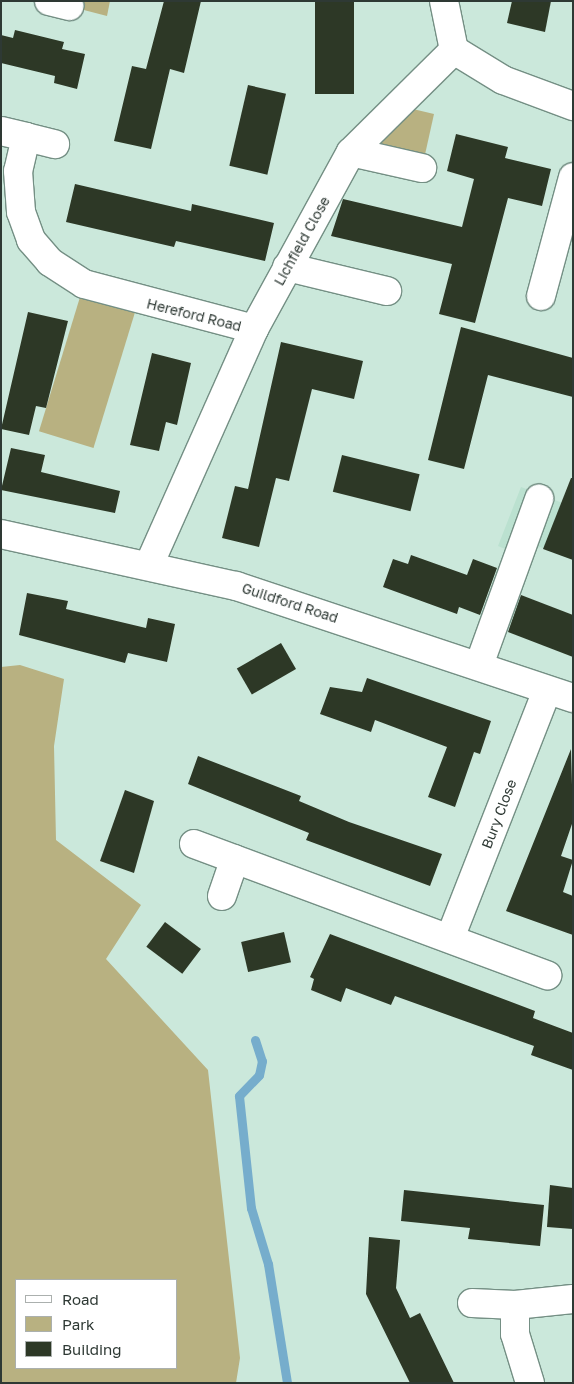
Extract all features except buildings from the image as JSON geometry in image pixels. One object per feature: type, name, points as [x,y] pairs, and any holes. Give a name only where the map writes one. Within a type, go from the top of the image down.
[{"type":"street","points":[[444,1],[454,50],[503,80],[573,106]]},
{"type":"street","name":"Lichfield Close","points":[[254,329],[351,152],[454,50]]},
{"type":"street","name":"Hereford Road","points":[[55,144],[14,134],[21,212],[31,240],[50,262],[84,284],[254,329],[149,565]]},
{"type":"street","points":[[351,152],[422,168]]},
{"type":"street","points":[[541,296],[565,239],[573,177]]},
{"type":"street","points":[[287,267],[387,291]]},
{"type":"street","points":[[479,665],[539,499]]},
{"type":"street","name":"Guildford Road","points":[[1,534],[149,565],[236,586],[479,665],[560,694]]},
{"type":"street","name":"Bury Close","points":[[450,938],[560,694]]},
{"type":"street","points":[[194,844],[547,975]]},
{"type":"street","points":[[222,896],[235,859]]},
{"type":"street","points":[[472,1302],[515,1305],[573,1299]]},
{"type":"street","points":[[515,1305],[515,1334],[530,1383]]},
{"type":"shaded area","points":[[521,487],[573,507],[568,558],[540,547],[520,555],[498,546]]},
{"type":"green space","points":[[49,1],[110,1],[107,16]]},
{"type":"green space","points":[[396,105],[434,114],[422,168],[351,152]]},
{"type":"green space","points":[[84,284],[139,301],[93,448],[39,431]]},
{"type":"green space","points":[[20,665],[64,679],[54,746],[56,840],[141,905],[106,959],[208,1070],[240,1358],[236,1383],[1,1383],[1,667]]},
{"type":"waterway","points":[[255,1040],[262,1061],[259,1075],[239,1096],[251,1208],[268,1264],[287,1383]]}]
